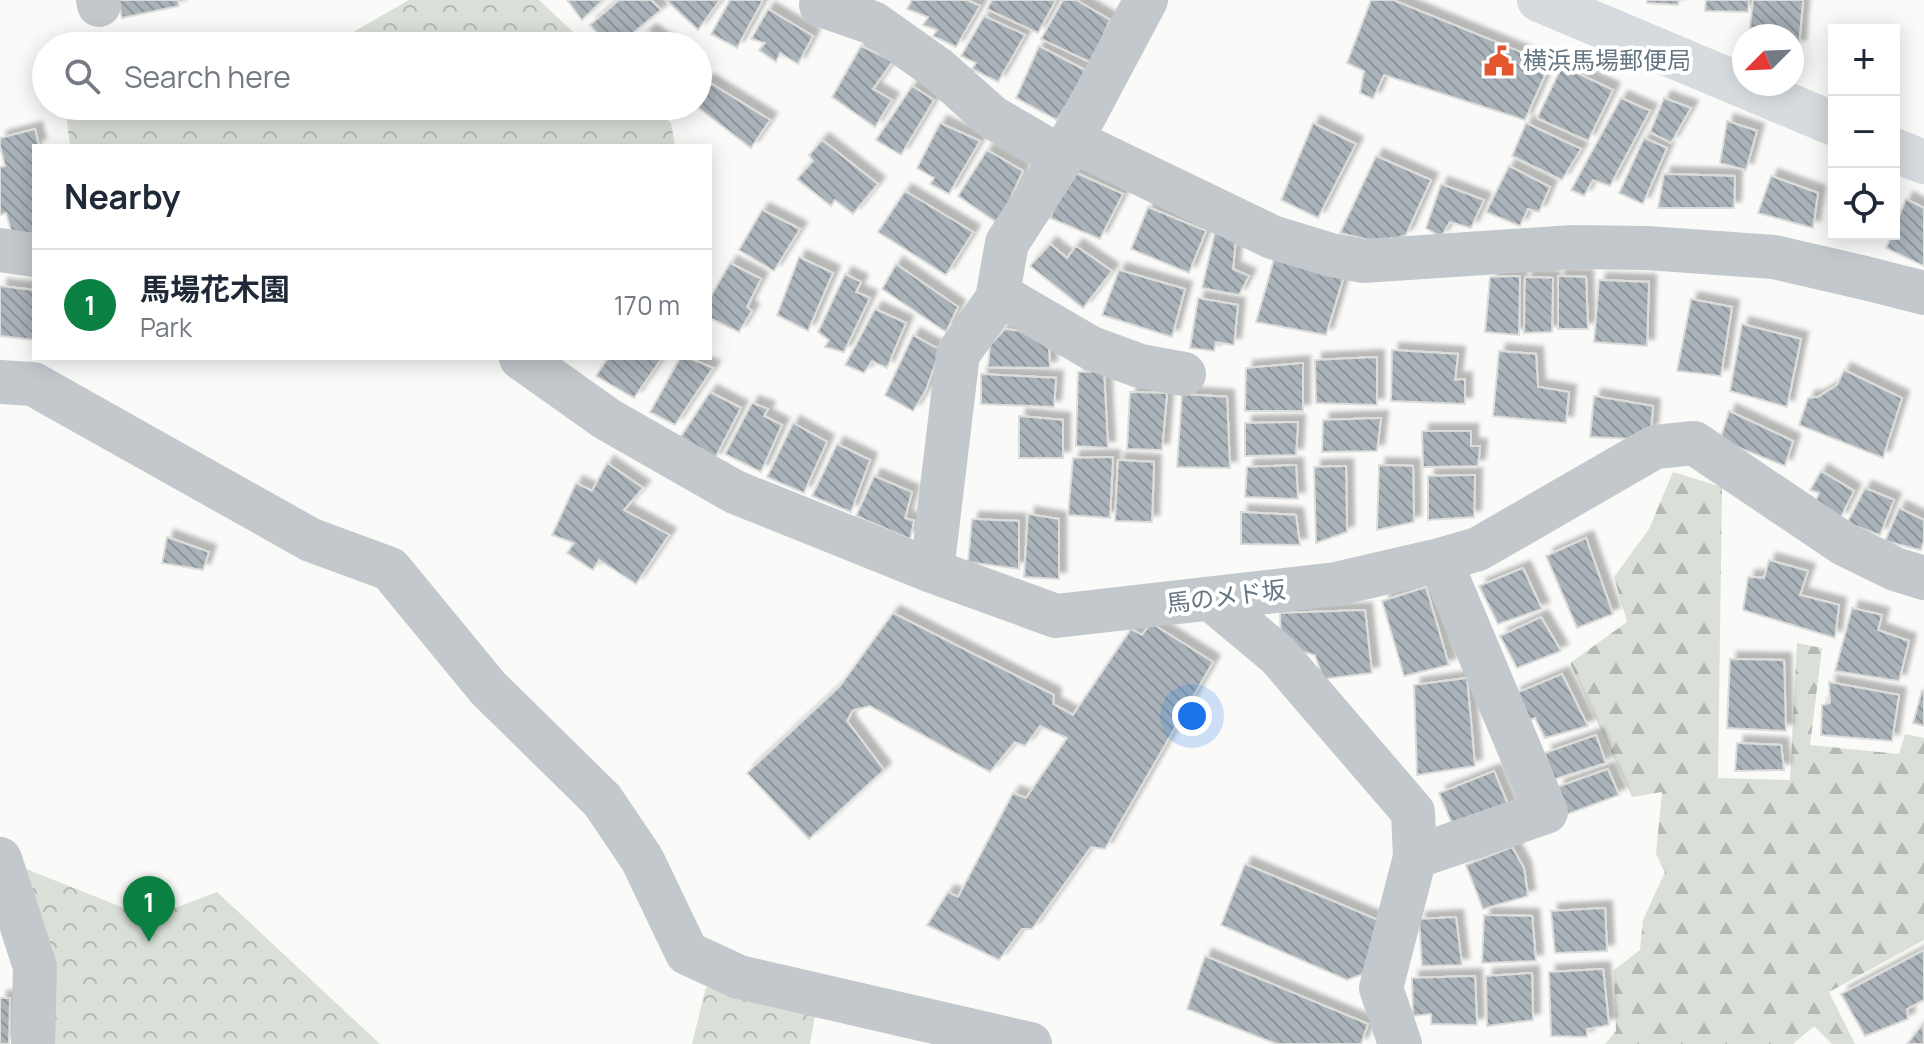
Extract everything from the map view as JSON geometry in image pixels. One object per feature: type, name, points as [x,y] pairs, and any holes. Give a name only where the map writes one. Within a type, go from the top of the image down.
[{"type":"main road","points":[[1539,0],[1828,121]]},
{"type":"main road","points":[[1900,152],[1924,162]]},
{"type":"street","points":[[932,571],[958,354],[997,299],[1007,243],[1066,149],[1146,0]]},
{"type":"street","points":[[821,5],[873,23],[938,69],[992,117],[1272,237],[1331,255],[1363,261],[1572,247],[1647,248],[1774,257],[1924,293]]},
{"type":"street","points":[[0,250],[32,255]]},
{"type":"street","points":[[998,294],[1091,348],[1140,366],[1184,374]]},
{"type":"street","name":"馬のメド坂","points":[[524,360],[607,419],[735,492],[932,571],[1056,616],[1336,584],[1440,560],[1478,549],[1655,447],[1694,443],[1844,544],[1895,569],[1924,578]]},
{"type":"street","points":[[0,382],[33,384],[311,540],[390,569],[488,688],[602,800],[642,859],[687,953],[739,977],[1030,1044]]},
{"type":"street","points":[[1415,857],[1546,812],[1440,560]]},
{"type":"street","points":[[1211,599],[1278,655],[1413,812],[1415,857],[1381,988],[1400,1044]]},
{"type":"street","points":[[0,859],[35,967],[33,1044]]},
{"type":"green space","points":[[409,0],[539,0],[573,32],[353,32]]},
{"type":"green space","points":[[67,120],[668,120],[675,144],[70,144]]},
{"type":"green space","points":[[1673,472],[1722,487],[1718,778],[1790,780],[1797,643],[1822,648],[1810,745],[1899,754],[1905,734],[1924,738],[1924,940],[1829,992],[1855,1044],[1832,1044],[1814,1026],[1793,1044],[1605,1044],[1616,1031],[1614,970],[1640,950],[1643,920],[1665,872],[1656,854],[1662,792],[1632,797],[1570,663],[1627,622],[1614,577],[1649,529]]},
{"type":"green space","points":[[1,859],[149,918],[217,892],[380,1044],[33,1044]]},
{"type":"green space","points":[[706,987],[815,1015],[810,1044],[692,1044]]},
{"type":"building","points":[[118,0],[178,0],[179,6],[122,18]]},
{"type":"building","points":[[567,0],[603,0],[582,20]]},
{"type":"building","points":[[619,0],[651,0],[661,10],[634,32],[596,32],[590,25]]},
{"type":"building","points":[[666,0],[720,0],[698,30]]},
{"type":"building","points":[[730,0],[763,0],[737,48],[712,32]]},
{"type":"building","points":[[912,0],[967,0],[980,6],[956,47],[933,36],[937,30],[923,25],[928,17],[907,9]]},
{"type":"building","points":[[992,0],[1056,0],[1038,33],[987,9]]},
{"type":"building","points":[[1063,0],[1076,0],[1110,20],[1092,63],[1041,39]]},
{"type":"building","points":[[1371,0],[1393,0],[1550,64],[1525,120],[1384,75],[1373,99],[1360,93],[1364,71],[1347,63]]},
{"type":"building","points":[[1647,0],[1679,0],[1678,5],[1647,3]]},
{"type":"building","points":[[1706,0],[1749,0],[1748,12],[1705,11]]},
{"type":"building","points":[[1753,0],[1803,0],[1801,24],[1750,24]]},
{"type":"building","points":[[768,9],[813,36],[798,64],[780,53],[776,62],[759,50],[765,43],[751,39]]},
{"type":"building","points":[[984,16],[1025,35],[998,82],[972,69],[976,63],[961,56]]},
{"type":"building","points":[[861,46],[893,61],[873,89],[892,100],[875,127],[832,97]]},
{"type":"building","points":[[1039,46],[1087,71],[1057,120],[1016,98]]},
{"type":"building","points":[[1562,66],[1613,90],[1588,141],[1537,118]]},
{"type":"building","points":[[712,84],[770,120],[751,148],[712,118]]},
{"type":"building","points":[[912,86],[934,100],[901,155],[876,140]]},
{"type":"building","points":[[1621,98],[1650,111],[1610,186],[1593,180],[1584,196],[1571,190]]},
{"type":"building","points":[[1664,98],[1691,108],[1671,143],[1650,132]]},
{"type":"building","points":[[1727,121],[1757,131],[1746,170],[1720,163]]},
{"type":"building","points":[[940,123],[980,141],[949,194],[930,184],[934,178],[917,168]]},
{"type":"building","points":[[1313,123],[1356,144],[1318,218],[1281,200]]},
{"type":"building","points":[[1526,123],[1581,149],[1562,180],[1512,156]]},
{"type":"building","points":[[35,129],[39,144],[32,144],[32,233],[13,238],[6,213],[0,215],[0,167],[5,166],[0,138]]},
{"type":"building","points":[[1644,138],[1667,148],[1643,204],[1619,193]]},
{"type":"building","points":[[822,140],[878,184],[853,214],[835,200],[831,206],[797,179],[813,161],[809,155]]},
{"type":"building","points":[[987,150],[1023,171],[1002,226],[958,196]]},
{"type":"building","points":[[1376,156],[1431,180],[1406,235],[1382,243],[1340,233]]},
{"type":"building","points":[[1509,166],[1550,187],[1539,212],[1528,209],[1520,226],[1486,212]]},
{"type":"building","points":[[1072,171],[1123,194],[1100,239],[1050,218]]},
{"type":"building","points":[[1664,174],[1735,176],[1734,208],[1658,208]]},
{"type":"building","points":[[1771,176],[1818,193],[1813,228],[1758,213]]},
{"type":"building","points":[[1441,184],[1484,200],[1471,228],[1450,222],[1441,237],[1426,228]]},
{"type":"building","points":[[905,191],[973,232],[946,275],[878,232]]},
{"type":"building","points":[[1906,199],[1924,208],[1924,266],[1886,248],[1889,240],[1900,240],[1900,214]]},
{"type":"building","points":[[1148,207],[1206,231],[1189,273],[1131,249]]},
{"type":"building","points":[[762,210],[800,229],[774,271],[739,250]]},
{"type":"building","points":[[1215,232],[1236,237],[1233,269],[1249,276],[1239,295],[1202,288]]},
{"type":"building","points":[[1050,244],[1067,258],[1076,246],[1112,271],[1083,308],[1030,266]]},
{"type":"building","points":[[1276,252],[1344,276],[1326,335],[1256,322]]},
{"type":"building","points":[[799,257],[833,273],[808,331],[777,315]]},
{"type":"building","points":[[730,263],[761,279],[747,307],[752,311],[739,332],[712,319],[712,294]]},
{"type":"building","points":[[896,264],[958,307],[946,332],[882,289]]},
{"type":"building","points":[[1119,270],[1185,289],[1172,337],[1102,315]]},
{"type":"building","points":[[845,274],[861,282],[856,292],[870,298],[844,352],[825,347],[829,340],[818,332]]},
{"type":"building","points":[[1520,276],[1519,335],[1485,332],[1490,277]]},
{"type":"building","points":[[1558,276],[1586,277],[1588,329],[1558,329]]},
{"type":"building","points":[[1525,277],[1553,278],[1552,332],[1524,333]]},
{"type":"building","points":[[1599,280],[1649,282],[1647,346],[1594,342]]},
{"type":"building","points":[[0,286],[32,290],[32,340],[0,336]]},
{"type":"building","points":[[1198,298],[1238,305],[1234,345],[1216,342],[1214,351],[1190,348]]},
{"type":"building","points":[[1691,299],[1732,307],[1721,376],[1677,371]]},
{"type":"building","points":[[875,309],[906,323],[887,368],[872,361],[864,373],[845,365]]},
{"type":"building","points":[[1742,324],[1801,339],[1787,407],[1730,391]]},
{"type":"building","points":[[1005,329],[1026,332],[1049,348],[1050,368],[988,367],[990,345]]},
{"type":"building","points":[[913,335],[940,350],[926,390],[913,411],[885,395]]},
{"type":"building","points":[[1392,350],[1458,354],[1455,380],[1465,379],[1465,404],[1391,401]]},
{"type":"building","points":[[1499,351],[1536,354],[1538,387],[1569,392],[1566,423],[1493,416]]},
{"type":"building","points":[[1377,357],[1377,405],[1316,403],[1315,360]]},
{"type":"building","points":[[607,360],[661,360],[634,398],[596,376]]},
{"type":"building","points":[[679,360],[694,360],[713,368],[675,425],[650,412]]},
{"type":"building","points":[[1303,363],[1303,411],[1245,411],[1246,368]]},
{"type":"building","points":[[1844,370],[1902,398],[1883,458],[1799,425],[1808,398],[1818,397],[1837,385]]},
{"type":"building","points":[[1104,371],[1108,448],[1076,446],[1078,372]]},
{"type":"building","points":[[981,374],[1056,378],[1054,407],[981,404]]},
{"type":"building","points":[[710,392],[741,408],[714,460],[678,441]]},
{"type":"building","points":[[1130,392],[1167,393],[1162,450],[1127,449]]},
{"type":"building","points":[[1182,394],[1227,397],[1230,468],[1177,467]]},
{"type":"building","points":[[1594,396],[1653,406],[1651,430],[1637,439],[1590,437]]},
{"type":"building","points":[[752,403],[768,409],[764,416],[782,425],[761,472],[725,454]]},
{"type":"building","points":[[1729,411],[1793,441],[1785,466],[1720,440]]},
{"type":"building","points":[[1019,416],[1063,420],[1063,458],[1019,458]]},
{"type":"building","points":[[1381,418],[1377,451],[1322,452],[1323,420]]},
{"type":"building","points":[[1298,422],[1296,455],[1245,456],[1245,423]]},
{"type":"building","points":[[793,423],[827,442],[804,493],[767,477]]},
{"type":"building","points":[[1422,431],[1471,431],[1471,446],[1480,446],[1478,466],[1423,467]]},
{"type":"building","points":[[837,444],[870,460],[851,512],[812,496]]},
{"type":"building","points":[[1113,457],[1110,518],[1068,515],[1073,458]]},
{"type":"building","points":[[1118,460],[1154,462],[1152,522],[1115,521]]},
{"type":"building","points":[[607,463],[643,488],[624,510],[669,535],[636,584],[599,560],[593,570],[567,553],[574,543],[552,535],[576,483],[592,491]]},
{"type":"building","points":[[1296,465],[1298,499],[1245,497],[1247,467]]},
{"type":"building","points":[[1379,465],[1413,466],[1414,522],[1377,530]]},
{"type":"building","points":[[1346,466],[1347,532],[1316,543],[1314,467]]},
{"type":"building","points":[[1821,471],[1854,491],[1840,519],[1814,506],[1819,493],[1810,490]]},
{"type":"building","points":[[1475,475],[1474,517],[1428,520],[1428,476]]},
{"type":"building","points":[[874,476],[912,492],[905,518],[914,521],[910,539],[856,516]]},
{"type":"building","points":[[1865,488],[1894,500],[1880,535],[1847,523]]},
{"type":"building","points":[[1899,508],[1924,520],[1921,550],[1885,541]]},
{"type":"building","points":[[1241,512],[1296,515],[1300,545],[1241,544]]},
{"type":"building","points":[[1028,514],[1059,519],[1059,579],[1024,577]]},
{"type":"building","points":[[972,519],[1019,521],[1019,569],[968,562]]},
{"type":"building","points":[[167,537],[209,552],[203,570],[162,563]]},
{"type":"building","points":[[1586,538],[1613,614],[1577,628],[1546,556]]},
{"type":"building","points":[[1769,560],[1808,571],[1800,595],[1839,605],[1835,638],[1743,610],[1748,577],[1764,578]]},
{"type":"building","points":[[1523,568],[1542,609],[1498,624],[1479,586]]},
{"type":"building","points":[[1426,587],[1449,665],[1404,676],[1382,601]]},
{"type":"building","points":[[1852,608],[1882,615],[1878,630],[1909,641],[1899,681],[1835,671]]},
{"type":"building","points":[[1365,610],[1372,673],[1323,679],[1315,655],[1296,650],[1281,641],[1280,613]]},
{"type":"building","points":[[893,613],[1054,695],[1053,704],[1073,715],[1131,629],[1142,635],[1151,623],[1213,662],[1105,849],[1091,847],[1032,929],[1022,929],[999,960],[927,925],[948,892],[958,897],[1013,793],[1026,798],[1067,738],[1040,726],[1025,746],[1015,742],[990,772],[870,706],[853,710],[847,721],[884,770],[809,839],[747,773],[840,686]]},
{"type":"building","points":[[1541,617],[1561,651],[1517,668],[1500,636]]},
{"type":"building","points":[[1730,659],[1784,660],[1786,731],[1727,728]]},
{"type":"building","points":[[1562,674],[1588,726],[1545,738],[1535,718],[1525,722],[1514,694]]},
{"type":"building","points":[[1467,678],[1475,766],[1417,775],[1414,685]]},
{"type":"building","points":[[1829,682],[1899,695],[1892,741],[1821,735],[1822,705],[1830,703]]},
{"type":"building","points":[[1924,691],[1924,726],[1913,723]]},
{"type":"building","points":[[1596,735],[1606,763],[1552,780],[1545,753]]},
{"type":"building","points":[[1737,743],[1781,745],[1784,770],[1735,771]]},
{"type":"building","points":[[1608,769],[1619,795],[1565,815],[1557,787]]},
{"type":"building","points":[[1494,771],[1511,812],[1455,831],[1439,793]]},
{"type":"building","points":[[1512,847],[1524,868],[1528,896],[1483,909],[1466,865]]},
{"type":"building","points":[[1245,864],[1378,920],[1363,974],[1347,980],[1221,925]]},
{"type":"building","points":[[1605,908],[1607,951],[1555,953],[1551,911]]},
{"type":"building","points":[[1484,915],[1532,916],[1536,961],[1482,963]]},
{"type":"building","points":[[1456,917],[1462,965],[1422,966],[1419,919]]},
{"type":"building","points":[[1924,950],[1924,1000],[1907,1009],[1908,1019],[1865,1036],[1841,994]]},
{"type":"building","points":[[1205,956],[1368,1024],[1361,1044],[1277,1044],[1187,1009]]},
{"type":"building","points":[[1603,969],[1609,1025],[1587,1029],[1587,1037],[1551,1036],[1549,972]]},
{"type":"building","points":[[1532,973],[1533,1020],[1487,1026],[1486,976]]},
{"type":"building","points":[[1475,976],[1477,1025],[1431,1024],[1431,1014],[1413,1016],[1412,978]]},
{"type":"building","points":[[0,998],[10,998],[9,1044],[0,1044]]},
{"type":"building","points":[[1923,1024],[1924,1044],[1907,1044]]},
{"type":"place","name":"横浜馬場郵便局","points":[[1499,61]]},
{"type":"place","name":"馬場花木園","points":[[149,942]]}]
